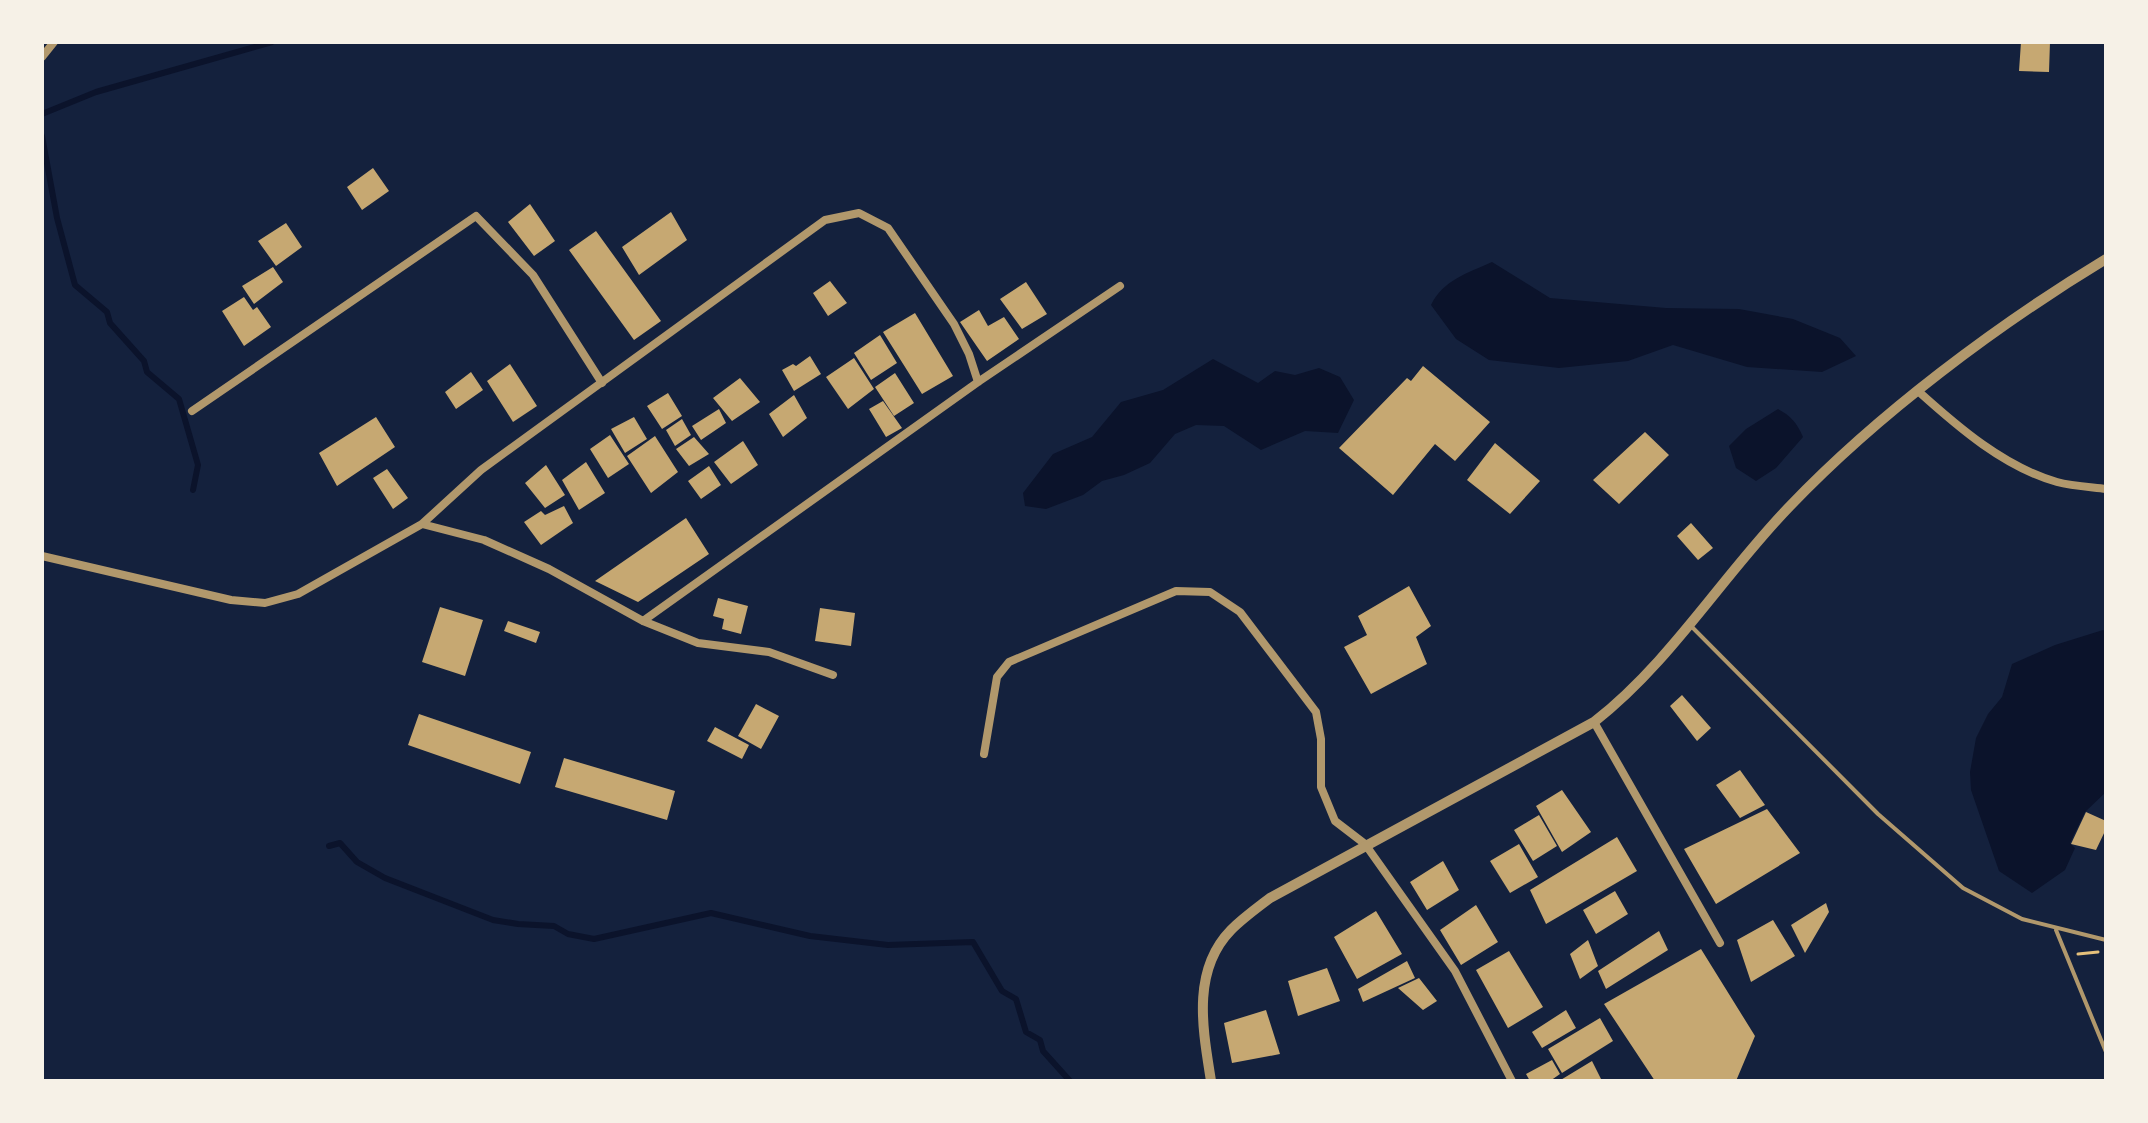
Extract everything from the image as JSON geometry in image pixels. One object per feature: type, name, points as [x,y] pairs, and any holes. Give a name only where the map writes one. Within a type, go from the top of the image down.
[{"type":"street","points":[[42,57],[54,42]]},
{"type":"street","points":[[42,556],[231,600],[265,603],[298,594],[422,524],[481,470],[825,220],[859,213],[888,228],[954,324],[978,382]]},
{"type":"street","points":[[192,411],[476,216],[533,275],[602,383]]},
{"type":"street","points":[[1211,1081],[1202,1028],[1204,985],[1213,955],[1230,931],[1270,898],[1594,722],[1636,687],[1742,557],[1829,468],[1918,391],[2055,290],[2106,259]]},
{"type":"street","points":[[643,621],[978,382],[1120,286]]},
{"type":"street","points":[[1918,391],[1949,419],[2001,456],[2059,482],[2106,489]]},
{"type":"street","points":[[422,524],[484,540],[549,569],[643,621],[698,643],[769,652],[833,675]]},
{"type":"street","points":[[984,754],[997,677],[1009,662],[1176,591],[1210,592],[1240,612],[1316,712],[1321,739],[1321,787],[1335,821],[1365,844],[1455,971],[1512,1081]]},
{"type":"street","points":[[1594,722],[1720,943]]},
{"type":"lane","points":[[1688,623],[1800,739],[1878,814],[1963,888],[2022,919],[2056,930],[2106,940]]},
{"type":"lane","points":[[2056,930],[2106,1052]]},
{"type":"path","points":[[2067,955],[2104,951]]},
{"type":"water","points":[[1492,262],[1550,298],[1666,308],[1739,309],[1793,319],[1840,338],[1856,356],[1822,372],[1747,367],[1673,345],[1628,361],[1559,368],[1489,360],[1456,339],[1431,305],[1449,283]]},
{"type":"water","points":[[1213,359],[1258,383],[1275,371],[1295,375],[1319,368],[1340,377],[1354,400],[1338,433],[1305,431],[1261,450],[1224,426],[1196,425],[1175,434],[1150,463],[1102,481],[1083,495],[1046,509],[1025,506],[1023,493],[1053,454],[1092,437],[1121,402],[1163,390]]},
{"type":"water","points":[[1778,409],[1793,420],[1803,437],[1776,468],[1756,481],[1736,468],[1729,446],[1746,429]]},
{"type":"water","points":[[2103,630],[2106,632],[2106,792],[2085,812],[2070,843],[2075,848],[2065,870],[2032,893],[1999,871],[1971,790],[1970,772],[1976,738],[1988,714],[2002,697],[2012,664],[2055,645]]},
{"type":"building","points":[[2021,42],[2050,42],[2049,72],[2019,71]]},
{"type":"building","points":[[373,168],[389,191],[362,210],[347,187]]},
{"type":"building","points":[[530,204],[555,241],[534,256],[508,222]]},
{"type":"building","points":[[671,212],[687,240],[639,275],[622,247]]},
{"type":"building","points":[[286,223],[302,247],[276,266],[258,241]]},
{"type":"building","points":[[596,231],[661,321],[634,340],[569,250]]},
{"type":"building","points":[[273,267],[283,282],[254,304],[242,286]]},
{"type":"building","points":[[830,281],[847,303],[828,316],[813,293]]},
{"type":"building","points":[[1026,282],[1047,314],[1022,329],[1000,299]]},
{"type":"building","points":[[244,297],[253,310],[257,307],[271,327],[244,346],[222,311]]},
{"type":"building","points":[[979,310],[988,326],[1004,317],[1019,339],[987,361],[960,322]]},
{"type":"building","points":[[915,313],[953,376],[922,394],[883,332]]},
{"type":"building","points":[[880,335],[897,363],[871,380],[854,353]]},
{"type":"building","points":[[810,356],[821,374],[794,391],[782,370],[793,364],[796,366]]},
{"type":"building","points":[[854,358],[874,389],[848,409],[826,377]]},
{"type":"building","points":[[510,364],[537,406],[513,422],[487,381]]},
{"type":"building","points":[[1423,366],[1490,422],[1455,461],[1435,444],[1393,495],[1339,448],[1407,378],[1411,381]]},
{"type":"building","points":[[471,372],[483,390],[456,409],[445,392]]},
{"type":"building","points":[[895,373],[914,403],[894,416],[875,387]]},
{"type":"building","points":[[740,378],[760,402],[732,421],[713,398]]},
{"type":"building","points":[[668,393],[682,416],[662,429],[647,406]]},
{"type":"building","points":[[794,395],[807,418],[783,437],[769,414]]},
{"type":"building","points":[[883,401],[902,428],[886,437],[869,409]]},
{"type":"building","points":[[719,409],[726,423],[701,440],[692,426]]},
{"type":"building","points":[[376,417],[395,447],[337,486],[319,453]]},
{"type":"building","points":[[634,417],[647,439],[625,453],[611,429]]},
{"type":"building","points":[[682,419],[691,435],[675,446],[666,430]]},
{"type":"building","points":[[1645,432],[1669,455],[1619,504],[1593,480]]},
{"type":"building","points":[[610,435],[629,464],[608,478],[590,449]]},
{"type":"building","points":[[655,436],[678,472],[651,493],[627,456]]},
{"type":"building","points":[[694,437],[709,454],[689,466],[676,449]]},
{"type":"building","points":[[743,441],[758,465],[731,484],[714,462]]},
{"type":"building","points":[[1495,443],[1540,481],[1510,514],[1467,480]]},
{"type":"building","points":[[586,462],[605,493],[579,510],[562,480]]},
{"type":"building","points":[[546,465],[565,495],[545,508],[525,483]]},
{"type":"building","points":[[709,466],[721,485],[701,499],[688,481]]},
{"type":"building","points":[[387,469],[408,498],[393,509],[373,478]]},
{"type":"building","points":[[564,506],[573,523],[541,545],[524,522],[541,511],[545,515]]},
{"type":"building","points":[[686,518],[709,554],[638,602],[595,581]]},
{"type":"building","points":[[1691,523],[1713,548],[1698,560],[1677,536]]},
{"type":"building","points":[[1409,586],[1431,626],[1416,637],[1427,664],[1371,694],[1344,647],[1367,635],[1358,616]]},
{"type":"building","points":[[718,598],[748,606],[741,634],[722,629],[724,619],[713,616]]},
{"type":"building","points":[[440,607],[483,620],[465,676],[422,662]]},
{"type":"building","points":[[820,608],[855,613],[851,646],[815,641]]},
{"type":"building","points":[[508,621],[540,632],[536,643],[504,631]]},
{"type":"building","points":[[1682,695],[1711,728],[1697,741],[1670,706]]},
{"type":"building","points":[[756,704],[779,716],[761,749],[738,736]]},
{"type":"building","points":[[419,714],[531,752],[520,784],[408,745]]},
{"type":"building","points":[[715,727],[749,745],[742,759],[707,741]]},
{"type":"building","points":[[564,758],[675,791],[667,820],[555,787]]},
{"type":"building","points":[[1740,770],[1765,805],[1740,818],[1716,785]]},
{"type":"building","points":[[1562,790],[1591,832],[1562,852],[1536,806]]},
{"type":"building","points":[[1767,809],[1800,853],[1716,904],[1684,849]]},
{"type":"building","points":[[2086,812],[2106,821],[2106,829],[2096,850],[2071,844]]},
{"type":"building","points":[[1539,815],[1557,846],[1533,861],[1514,830]]},
{"type":"building","points":[[1617,837],[1637,871],[1546,924],[1530,890]]},
{"type":"building","points":[[1519,844],[1538,877],[1510,893],[1490,861]]},
{"type":"building","points":[[1443,861],[1459,890],[1427,910],[1410,882]]},
{"type":"building","points":[[1615,891],[1628,914],[1596,934],[1583,910]]},
{"type":"building","points":[[1826,903],[1829,912],[1805,953],[1791,925]]},
{"type":"building","points":[[1476,905],[1498,942],[1461,965],[1440,930]]},
{"type":"building","points":[[1376,911],[1402,954],[1357,979],[1334,937]]},
{"type":"building","points":[[1773,920],[1795,956],[1751,982],[1737,940]]},
{"type":"building","points":[[1659,931],[1668,950],[1606,989],[1598,971]]},
{"type":"building","points":[[1588,940],[1598,966],[1580,979],[1570,954]]},
{"type":"building","points":[[1701,949],[1755,1036],[1736,1081],[1655,1081],[1604,1004]]},
{"type":"building","points":[[1509,951],[1543,1007],[1508,1028],[1476,970]]},
{"type":"building","points":[[1407,961],[1415,978],[1363,1002],[1358,989]]},
{"type":"building","points":[[1327,968],[1340,1001],[1298,1016],[1288,981]]},
{"type":"building","points":[[1419,978],[1437,1001],[1423,1010],[1398,988]]},
{"type":"building","points":[[1266,1010],[1280,1054],[1232,1063],[1224,1023]]},
{"type":"building","points":[[1566,1010],[1576,1028],[1542,1048],[1532,1032]]},
{"type":"building","points":[[1600,1018],[1613,1041],[1562,1073],[1548,1049]]},
{"type":"building","points":[[1552,1060],[1560,1074],[1550,1081],[1530,1081],[1526,1074]]},
{"type":"building","points":[[1592,1061],[1602,1081],[1559,1081]]},
{"type":"waterway","points":[[42,114],[96,92],[272,42]]},
{"type":"waterway","points":[[42,136],[57,218],[75,285],[107,312],[110,323],[144,361],[147,372],[179,399],[198,465],[193,490]]},
{"type":"waterway","points":[[329,846],[340,843],[357,862],[385,878],[493,920],[554,926],[568,934],[594,939],[711,913],[810,936],[888,945],[973,942],[1002,991],[1016,999],[1026,1032],[1040,1040],[1043,1051],[1070,1081]]}]
